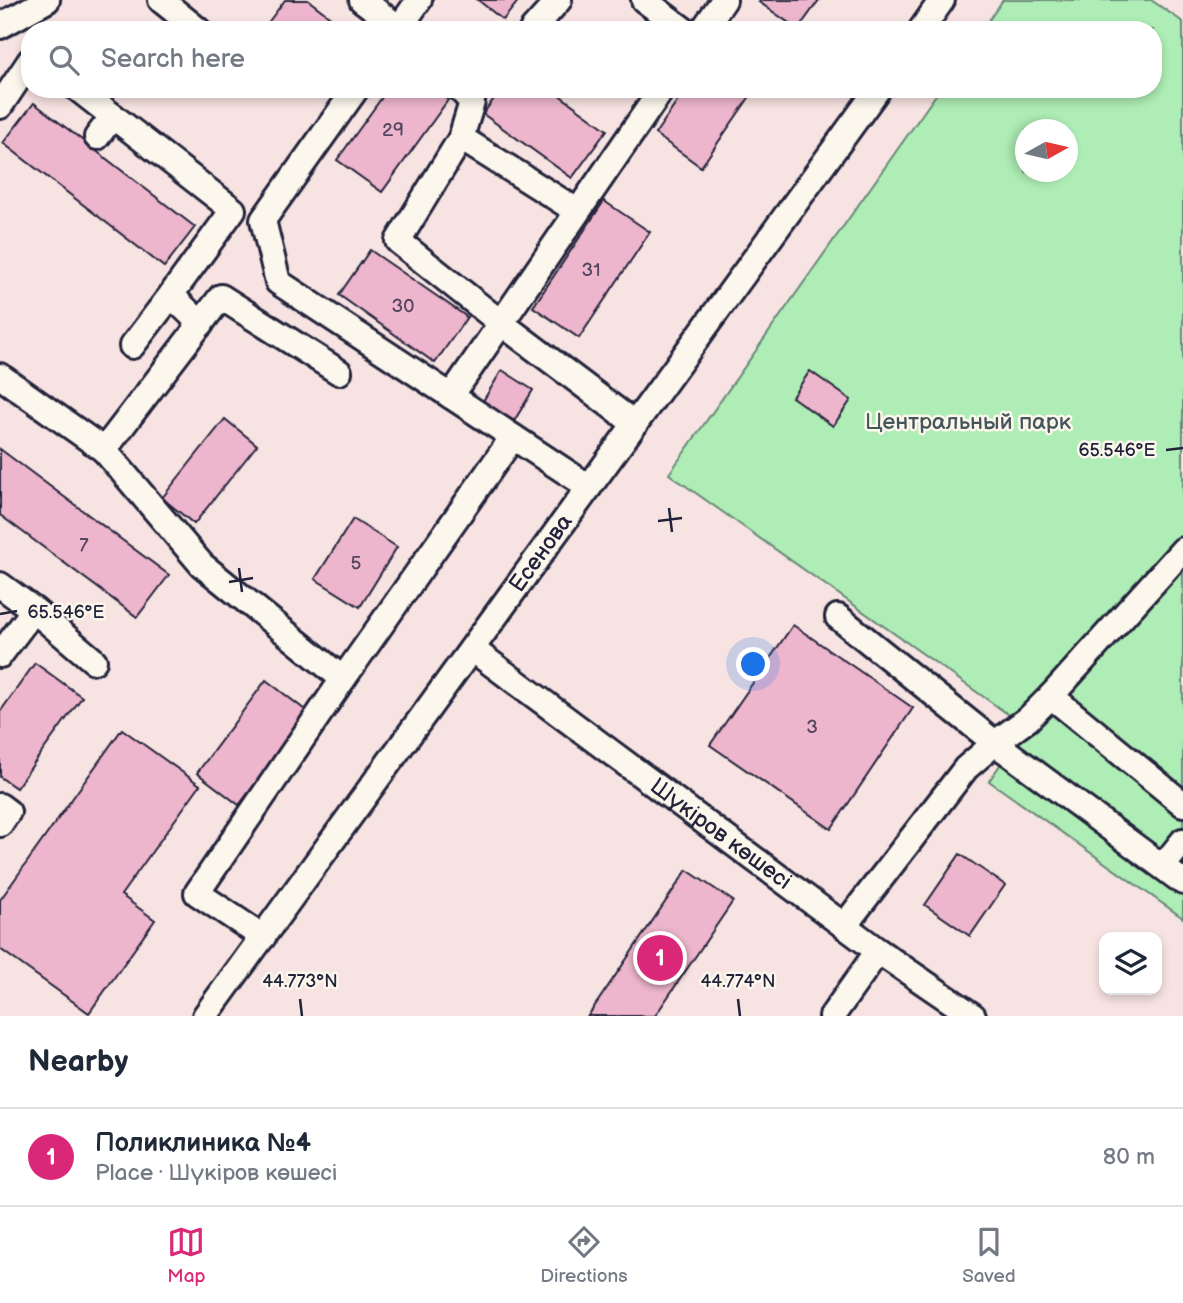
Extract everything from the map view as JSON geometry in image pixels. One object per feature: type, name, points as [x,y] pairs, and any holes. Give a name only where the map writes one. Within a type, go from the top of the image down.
[{"type":"street","points":[[0,26],[47,0]]},
{"type":"street","points":[[161,0],[187,21]]},
{"type":"street","points":[[362,0],[390,21]]},
{"type":"street","points":[[405,21],[419,0]]},
{"type":"street","points":[[540,21],[559,0]]},
{"type":"street","points":[[644,0],[672,21]]},
{"type":"street","points":[[709,21],[724,0]]},
{"type":"street","points":[[927,21],[942,0]]},
{"type":"street","points":[[0,106],[21,74]]},
{"type":"street","points":[[90,98],[233,210],[132,346]]},
{"type":"street","points":[[350,98],[262,220],[278,282],[589,487]]},
{"type":"street","points":[[468,98],[472,102],[461,138],[398,241],[635,424]]},
{"type":"street","points":[[450,396],[656,98]]},
{"type":"street","name":"Есенова","points":[[205,1016],[871,98]]},
{"type":"street","points":[[97,137],[113,116]]},
{"type":"street","points":[[461,138],[578,211]]},
{"type":"street","points":[[171,295],[201,324]]},
{"type":"street","points":[[104,450],[221,297],[339,372]]},
{"type":"street","points":[[0,376],[104,450],[202,565],[343,680]]},
{"type":"street","points":[[263,937],[197,892],[513,437]]},
{"type":"street","points":[[844,926],[967,768],[1028,719],[1051,696],[1183,550]]},
{"type":"street","points":[[0,585],[94,661]]},
{"type":"street","points":[[0,655],[34,610]]},
{"type":"street","points":[[838,617],[995,743],[1183,882]]},
{"type":"street","name":"Шүкіров көшесі","points":[[472,649],[878,951],[973,1016]]},
{"type":"street","points":[[1051,696],[1183,804]]},
{"type":"street","points":[[0,806],[8,812],[0,824]]},
{"type":"street","points":[[1163,866],[1183,841]]},
{"type":"street","points":[[832,1016],[878,951]]},
{"type":"green space","name":"Центральный парк","points":[[1003,0],[1151,0],[1183,22],[1183,918],[989,781],[1026,727],[669,474],[934,98],[1162,98],[1162,21],[988,21]]},
{"type":"building","points":[[285,0],[308,0],[335,21],[269,21]]},
{"type":"building","points":[[478,0],[519,0],[503,20]]},
{"type":"building","points":[[819,0],[804,21],[786,21],[759,2]]},
{"type":"building","points":[[382,98],[448,100],[382,192],[337,160]]},
{"type":"building","points":[[495,98],[563,98],[607,130],[572,178],[483,114]]},
{"type":"building","points":[[680,98],[749,98],[701,167],[655,134]]},
{"type":"building","points":[[34,103],[195,227],[164,267],[3,143]]},
{"type":"building","points":[[604,201],[650,232],[579,338],[533,307]]},
{"type":"building","points":[[370,250],[467,317],[435,363],[339,295]]},
{"type":"building","points":[[502,370],[533,390],[514,421],[483,401]]},
{"type":"building","points":[[810,371],[851,400],[833,426],[792,397]]},
{"type":"building","points":[[225,419],[257,445],[194,524],[162,498]]},
{"type":"building","points":[[0,449],[169,575],[137,617],[0,515]]},
{"type":"building","points":[[353,519],[397,547],[360,607],[315,579]]},
{"type":"building","points":[[793,625],[913,708],[831,829],[710,745]]},
{"type":"building","points":[[35,663],[82,697],[16,788],[0,777],[0,712]]},
{"type":"building","points":[[266,680],[309,713],[239,805],[197,773]]},
{"type":"building","points":[[122,729],[200,785],[121,895],[155,920],[89,1013],[0,949],[0,900]]},
{"type":"building","points":[[960,854],[1005,885],[970,936],[925,905]]},
{"type":"building","points":[[687,870],[733,901],[655,1016],[588,1016]]},
{"type":"place","name":"Поликлиника №4","points":[[660,958]]}]
